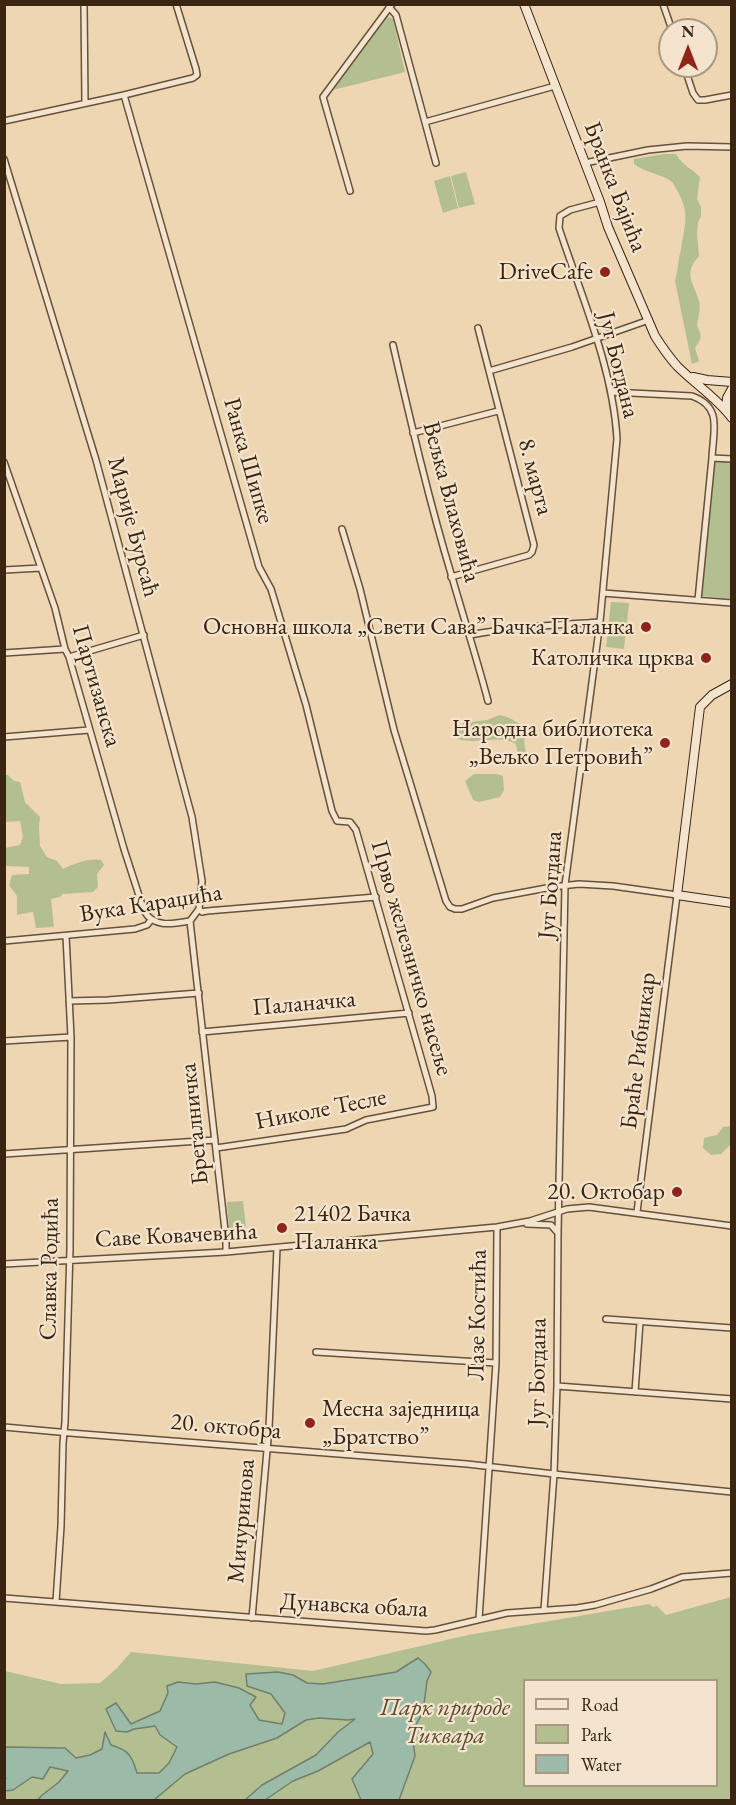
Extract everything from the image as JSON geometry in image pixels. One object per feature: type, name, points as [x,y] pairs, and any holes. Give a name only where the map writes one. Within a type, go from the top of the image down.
[{"type":"main road","name":"Бранка Бајића","points":[[524,4],[608,227],[655,336],[679,368],[732,418]]},
{"type":"main road","points":[[686,373],[700,379],[732,381]]},
{"type":"main road","points":[[726,410],[727,398],[732,389]]},
{"type":"main road","points":[[732,684],[712,695],[700,707],[676,895],[732,903]]},
{"type":"street","points":[[84,4],[85,103]]},
{"type":"street","points":[[4,121],[193,78],[197,75],[194,61],[176,4]]},
{"type":"street","points":[[350,190],[323,97],[391,6],[396,15],[436,163]]},
{"type":"street","points":[[688,78],[698,100],[732,95]]},
{"type":"street","points":[[425,122],[555,86]]},
{"type":"street","name":"Ранка Шипке","points":[[124,95],[259,567],[271,589],[306,705],[332,811],[337,821],[350,822]]},
{"type":"street","points":[[585,163],[648,150],[687,146],[732,147]]},
{"type":"street","name":"Марије Бурсаћ","points":[[4,159],[93,448],[192,817],[202,881],[199,909]]},
{"type":"street","name":"Југ Богдана","points":[[544,1610],[554,1474],[557,1386],[565,885],[600,622],[617,439],[612,392],[559,228],[560,216],[570,210],[600,202]]},
{"type":"street","points":[[489,371],[596,339],[649,320]]},
{"type":"street","name":"8. марта","points":[[452,577],[529,555],[534,549],[478,328]]},
{"type":"street","name":"Вељка Влаховића","points":[[393,345],[413,433],[488,701]]},
{"type":"street","points":[[612,392],[692,396],[702,399],[713,413],[712,458],[698,600]]},
{"type":"street","points":[[413,433],[498,411]]},
{"type":"street","points":[[712,458],[732,459]]},
{"type":"street","name":"Партизанска","points":[[4,462],[55,608],[65,649],[144,911],[151,920]]},
{"type":"street","points":[[4,484],[13,484]]},
{"type":"street","name":"Прво железничко насеље","points":[[342,529],[360,589],[394,730],[446,901],[450,907],[462,909],[493,898],[565,885]]},
{"type":"street","points":[[4,570],[41,568]]},
{"type":"street","points":[[603,593],[732,603]]},
{"type":"street","points":[[470,635],[549,625],[600,622]]},
{"type":"street","points":[[69,657],[144,635]]},
{"type":"street","points":[[4,654],[65,649]]},
{"type":"street","points":[[4,736],[89,730]]},
{"type":"street","name":"Прво железничко насеље","points":[[350,822],[359,838],[432,1096],[433,1107]]},
{"type":"street","points":[[565,885],[613,886],[676,895]]},
{"type":"street","name":"Браће Рибникар","points":[[637,1212],[676,895]]},
{"type":"street","name":"Вука Караџића","points":[[4,941],[135,929],[151,920],[160,924],[190,921],[199,909],[202,912],[376,897]]},
{"type":"street","name":"Брегалничка","points":[[190,921],[226,1252]]},
{"type":"street","name":"Славка Родића","points":[[56,1602],[69,1260],[71,1037],[66,936]]},
{"type":"street","points":[[69,1001],[199,993]]},
{"type":"street","name":"Паланачка","points":[[202,1032],[409,1013]]},
{"type":"street","points":[[4,1041],[71,1037]]},
{"type":"street","name":"Николе Тесле","points":[[216,1148],[346,1129],[366,1120],[433,1107]]},
{"type":"street","points":[[4,1154],[215,1140]]},
{"type":"street","points":[[519,1224],[558,1211],[589,1207],[732,1226]]},
{"type":"street","points":[[519,1224],[546,1224],[555,1228],[558,1233]]},
{"type":"street","name":"Саве Ковачевића","points":[[4,1264],[278,1248],[519,1224]]},
{"type":"street","name":"Лазе Костића","points":[[479,1619],[496,1363],[497,1227]]},
{"type":"street","name":"Мичуринова","points":[[252,1618],[267,1448],[278,1248]]},
{"type":"street","points":[[606,1319],[732,1328]]},
{"type":"street","points":[[635,1392],[640,1322]]},
{"type":"street","points":[[316,1352],[496,1363]]},
{"type":"street","points":[[557,1386],[732,1399]]},
{"type":"street","name":"20. октобра","points":[[4,1427],[475,1464],[732,1492]]},
{"type":"street","name":"Дунавска обала","points":[[4,1598],[426,1631],[507,1613],[595,1605],[682,1578],[732,1573]]},
{"type":"green space","points":[[386,18],[393,19],[405,72],[333,90]]},
{"type":"green space","points":[[676,154],[700,177],[697,199],[701,207],[697,234],[699,256],[690,273],[700,304],[697,326],[701,337],[695,348],[699,361],[692,364],[675,281],[685,226],[684,206],[672,182],[634,164],[634,159]]},
{"type":"green space","points":[[466,172],[475,204],[459,208],[451,176]]},
{"type":"green space","points":[[450,176],[458,208],[443,213],[434,181]]},
{"type":"green space","points":[[715,461],[731,462],[731,599],[702,596]]},
{"type":"green space","points":[[611,602],[629,603],[624,649],[606,647]]},
{"type":"green space","points":[[499,715],[532,730],[524,740],[526,755],[522,761],[518,756],[516,744],[509,741],[458,739],[457,733],[463,723],[487,720]]},
{"type":"green space","points":[[474,774],[503,776],[504,790],[500,797],[479,802],[473,800],[465,781]]},
{"type":"green space","points":[[5,775],[20,782],[25,802],[40,817],[40,846],[47,857],[57,861],[63,869],[92,860],[101,860],[104,865],[97,874],[98,887],[93,892],[63,894],[51,899],[54,927],[36,928],[33,912],[17,915],[17,896],[9,885],[12,875],[29,874],[29,867],[5,866],[5,848],[20,845],[23,837],[20,821],[5,822]]},
{"type":"green space","points":[[731,1126],[731,1146],[721,1154],[711,1155],[703,1148],[704,1138],[717,1135],[723,1127]]},
{"type":"green space","points":[[243,1201],[246,1227],[229,1229],[227,1202]]},
{"type":"green space","name":"Парк природе Тиквара","points":[[731,1597],[731,1800],[5,1800],[5,1671],[61,1684],[100,1683],[131,1652],[313,1671],[468,1635],[649,1604],[653,1607],[657,1606],[666,1615]]},
{"type":"water","points":[[418,1658],[431,1672],[427,1681],[423,1712],[412,1732],[415,1756],[399,1800],[361,1800],[352,1779],[373,1754],[370,1742],[318,1771],[293,1781],[265,1800],[245,1800],[262,1785],[316,1755],[338,1732],[355,1719],[319,1718],[306,1720],[277,1738],[229,1754],[185,1774],[154,1800],[38,1800],[68,1771],[50,1767],[43,1779],[32,1777],[13,1790],[5,1791],[5,1747],[65,1748],[76,1758],[102,1749],[105,1732],[111,1745],[129,1754],[137,1773],[159,1773],[169,1763],[177,1747],[160,1735],[155,1726],[127,1732],[116,1731],[106,1709],[116,1703],[131,1724],[160,1711],[168,1693],[167,1686],[178,1682],[196,1684],[215,1682],[239,1688],[256,1697],[250,1705],[259,1720],[282,1724],[285,1713],[271,1694],[247,1686],[246,1674],[278,1672],[293,1675],[307,1683],[323,1684],[396,1672]]},
{"type":"place","name":"DriveCafe","points":[[605,272]]},
{"type":"place","name":"Основна школа „Свети Сава” Бачка Паланка","points":[[646,627]]},
{"type":"place","name":"Католичка црква","points":[[706,658]]},
{"type":"place","name":"Народна библиотека „Вељко Петровић”","points":[[665,743]]},
{"type":"place","name":"20. Октобар","points":[[677,1192]]},
{"type":"place","name":"21402 Бачка Паланка","points":[[282,1228]]},
{"type":"place","name":"Месна заједница „Братство”","points":[[310,1423]]}]
